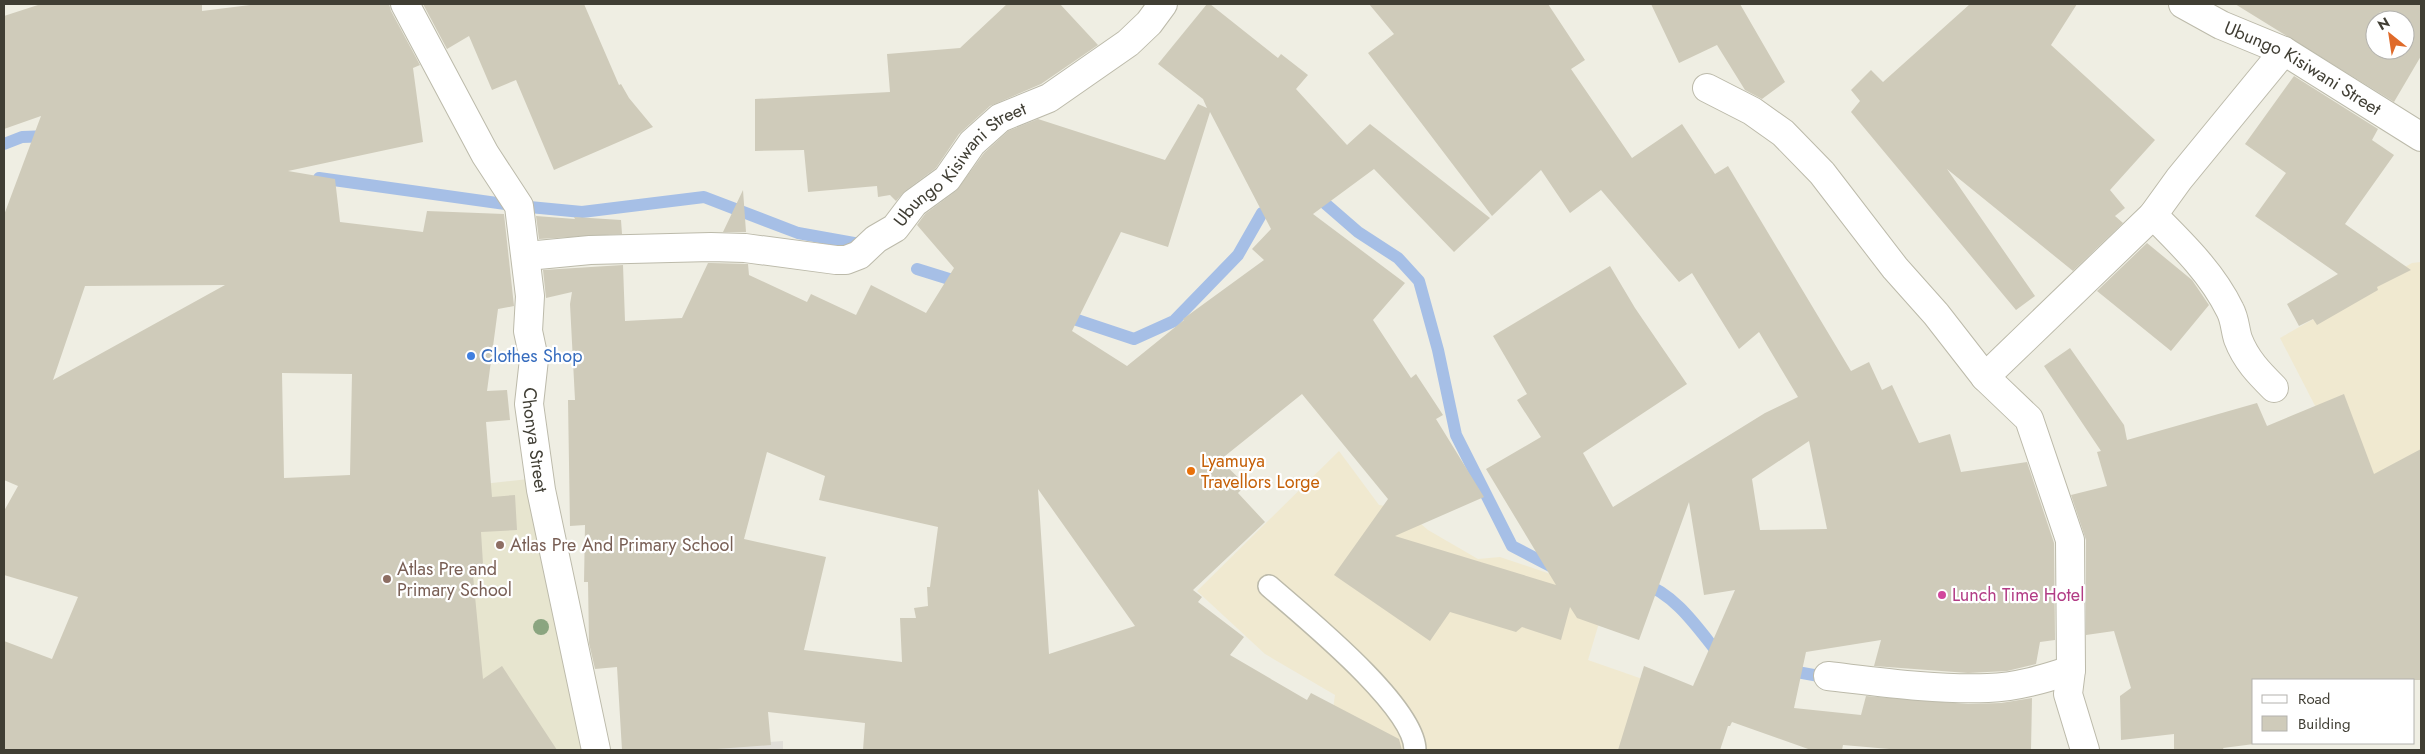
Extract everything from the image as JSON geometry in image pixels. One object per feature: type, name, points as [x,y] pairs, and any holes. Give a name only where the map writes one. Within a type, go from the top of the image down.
[{"type":"street","name":"Chonya Street","points":[[405,4],[485,154],[519,206],[527,256],[530,296],[528,332],[534,359],[529,404],[539,481],[596,750]]},
{"type":"street","name":"Ubungo Kisiwani Street","points":[[527,256],[590,250],[711,247],[745,248],[836,260],[846,260],[859,255],[876,239],[896,228],[914,203],[947,179],[972,143],[1000,118],[1049,98],[1128,43],[1149,23],[1163,4]]},
{"type":"street","name":"Ubungo Kisiwani Street","points":[[2183,4],[2221,25],[2284,51],[2421,137]]},
{"type":"street","points":[[1985,377],[2153,215],[2179,179],[2284,51]]},
{"type":"street","points":[[1707,88],[1752,111],[1782,134],[1822,173],[1895,268],[1936,314],[1985,377],[2029,419],[2070,540],[2070,670],[2068,694],[2085,750]]},
{"type":"street","points":[[2153,215],[2188,250],[2216,284],[2232,312],[2238,338],[2247,360],[2274,388]]},
{"type":"street","points":[[1828,676],[1988,688],[2023,683],[2070,670]]},
{"type":"lane","points":[[1269,586],[1353,660],[1405,721],[1415,744],[1415,750]]},
{"type":"shaded area","points":[[2421,262],[2420,679],[2374,520],[2280,338],[2412,263]]},
{"type":"shaded area","points":[[1339,451],[1379,505],[1397,508],[1414,518],[1428,530],[1478,559],[1500,557],[1568,580],[1604,606],[1588,660],[1694,697],[1678,750],[1327,750],[1335,695],[1265,654],[1197,591]]},
{"type":"shaded area","name":"Atlas Pre and Primary School","points":[[538,478],[594,750],[219,750],[219,711],[483,484]]},
{"type":"shaded area","points":[[783,741],[783,750],[661,750]]},
{"type":"building","points":[[41,4],[202,4],[202,11],[257,4],[389,4],[420,65],[413,68],[423,142],[288,171],[335,179],[340,222],[423,232],[427,211],[504,214],[514,306],[498,309],[487,391],[507,390],[510,420],[486,422],[492,497],[515,495],[517,530],[481,532],[483,564],[472,565],[483,679],[502,666],[557,750],[4,750],[4,641],[52,659],[78,597],[4,575],[4,511],[18,486],[4,480],[4,215],[41,116],[4,129],[4,16]],"holes":[[[225,285],[53,380],[85,286]],[[282,373],[352,374],[350,475],[284,478]]]},
{"type":"building","points":[[423,4],[584,4],[619,85],[621,84],[629,98],[653,127],[554,170],[516,80],[492,90],[469,36],[447,49]]},
{"type":"building","points":[[1007,4],[1060,4],[1098,45],[1041,84],[990,106],[959,134],[936,168],[905,191],[896,201],[890,195],[878,197],[877,186],[808,192],[804,150],[755,151],[755,99],[890,92],[887,54],[960,48]]},
{"type":"building","points":[[1207,4],[1210,4],[1278,58],[1281,54],[1308,75],[1296,89],[1347,145],[1370,124],[1490,218],[1454,252],[1374,169],[1313,214],[1405,283],[1373,320],[1411,378],[1416,374],[1443,415],[1436,419],[1484,497],[1395,536],[1556,585],[1486,469],[1541,437],[1517,400],[1527,394],[1493,336],[1610,266],[1635,308],[1687,384],[1583,453],[1613,507],[1765,413],[1798,397],[1759,332],[1739,349],[1692,273],[1679,282],[1601,190],[1570,213],[1541,170],[1492,216],[1368,53],[1394,34],[1369,4],[1548,4],[1585,60],[1571,69],[1632,158],[1682,124],[1715,174],[1728,166],[1851,371],[1869,362],[1882,390],[1892,385],[1919,443],[1950,434],[1961,472],[2027,462],[2054,543],[2055,640],[2040,642],[2036,664],[2007,671],[1968,673],[1874,666],[1881,640],[1806,652],[1794,708],[1861,715],[1866,696],[1968,704],[2001,703],[2032,698],[2031,750],[1901,750],[1843,745],[1842,750],[1811,750],[1732,722],[1728,726],[1720,750],[1618,750],[1644,666],[1693,686],[1735,590],[1704,595],[1689,502],[1639,640],[1577,618],[1570,607],[1561,640],[1522,627],[1516,632],[1450,612],[1430,641],[1334,575],[1388,499],[1302,394],[1220,460],[1246,485],[1238,493],[1265,522],[1193,590],[1202,597],[1198,602],[1244,637],[1230,655],[1307,700],[1311,693],[1399,739],[1402,750],[863,750],[865,723],[768,712],[771,745],[703,750],[622,750],[617,667],[595,669],[589,643],[588,582],[584,582],[585,525],[570,526],[568,400],[575,400],[570,304],[572,292],[546,298],[543,270],[623,265],[625,321],[682,318],[708,263],[748,264],[749,275],[807,302],[811,294],[856,315],[871,285],[926,313],[954,268],[917,225],[925,214],[956,191],[984,153],[1008,131],[1038,119],[1165,160],[1198,104],[1207,108],[1203,99],[1158,64]],"holes":[[[1210,112],[1271,229],[1252,249],[1264,260],[1183,319],[1127,366],[1072,331],[1121,232],[1168,247]],[[1809,441],[1827,529],[1760,530],[1752,479]],[[767,452],[825,476],[819,500],[938,527],[930,587],[927,587],[928,606],[914,608],[916,618],[900,618],[902,662],[804,650],[826,557],[744,539]],[[1038,489],[1135,626],[1049,654]]]},
{"type":"building","points":[[1651,4],[1740,4],[1785,82],[1762,99],[1745,90],[1717,45],[1679,63]]},
{"type":"building","points":[[1970,4],[2077,4],[2051,45],[2155,140],[2110,190],[2125,208],[2115,216],[2123,223],[2073,271],[1947,169],[2035,296],[2016,310],[1851,112],[1860,101],[1851,90],[1871,70],[1883,82]]},
{"type":"building","points":[[2235,4],[2421,4],[2421,56],[2394,102]]},
{"type":"building","points":[[2294,76],[2378,129],[2372,140],[2394,155],[2345,224],[2411,270],[2377,287],[2378,290],[2317,325],[2313,319],[2299,326],[2287,304],[2338,274],[2255,216],[2286,173],[2245,144]]},
{"type":"building","points":[[743,190],[746,232],[723,232]]},
{"type":"building","points":[[536,216],[621,220],[622,234],[539,239]]},
{"type":"building","points":[[2147,243],[2192,280],[2209,305],[2171,351],[2097,291]]},
{"type":"building","points":[[2070,348],[2124,425],[2127,440],[2257,403],[2267,426],[2344,394],[2374,474],[2421,449],[2421,680],[2252,679],[2252,744],[2254,744],[2223,748],[2224,750],[2174,750],[2174,734],[2121,740],[2120,696],[2131,688],[2114,631],[2086,635],[2086,540],[2071,495],[2107,486],[2097,452],[2101,451],[2044,366]]},
{"type":"waterway","points":[[4,144],[22,137],[50,136]]},
{"type":"waterway","points":[[319,178],[519,206],[582,212],[704,197],[798,233],[865,245]]},
{"type":"waterway","points":[[1312,199],[1320,199],[1358,232],[1398,258],[1419,281],[1438,350],[1456,435],[1512,546],[1556,569]]},
{"type":"waterway","points":[[1062,315],[1134,339],[1174,321],[1238,255],[1262,213],[1279,208]]},
{"type":"waterway","points":[[917,269],[962,283]]},
{"type":"waterway","points":[[1642,583],[1666,595],[1676,604],[1721,657]]},
{"type":"waterway","points":[[1786,670],[1830,678]]},
{"type":"place","name":"Clothes Shop","points":[[471,356]]},
{"type":"place","name":"Lyamuya Travellors Lorge","points":[[1191,471]]},
{"type":"place","name":"Atlas Pre And Primary School","points":[[500,545]]},
{"type":"place","name":"Atlas Pre and Primary School","points":[[387,579]]},
{"type":"place","name":"Lunch Time Hotel","points":[[1942,595]]}]
